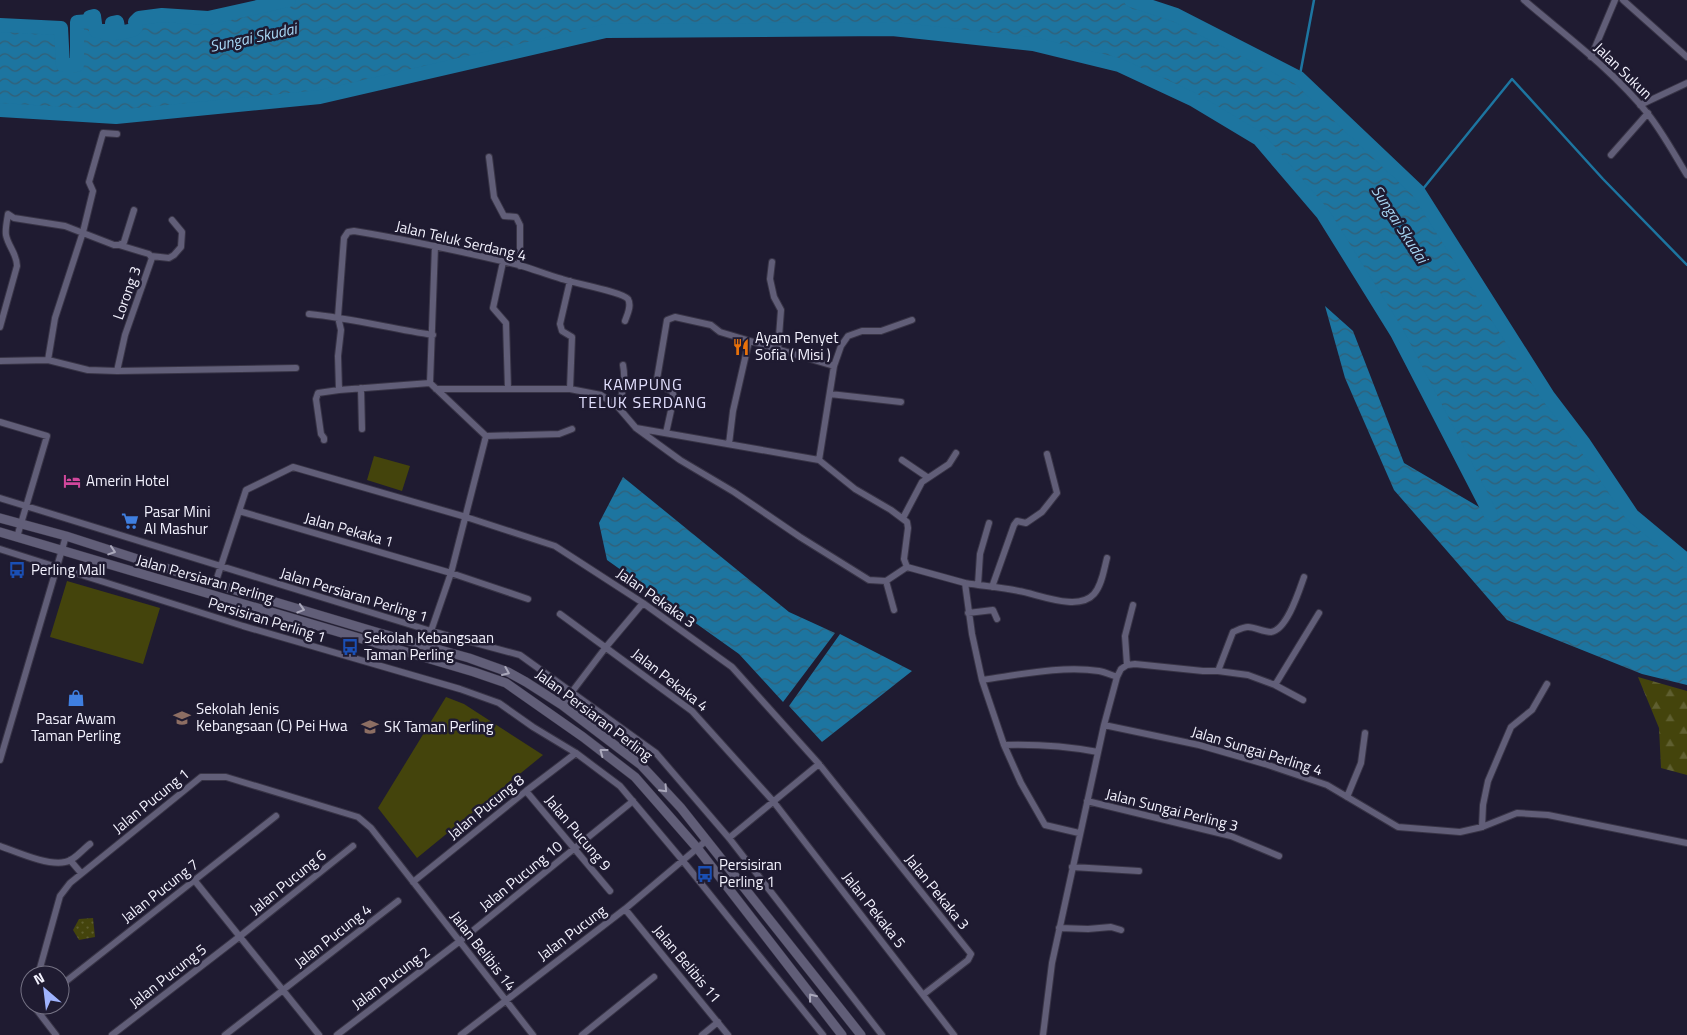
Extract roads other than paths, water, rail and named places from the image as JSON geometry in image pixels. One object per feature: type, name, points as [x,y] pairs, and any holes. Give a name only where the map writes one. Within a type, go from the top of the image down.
[{"type":"main road","name":"Jalan Persiaran Perling","points":[[0,518],[66,536],[215,584],[469,658],[508,672],[562,705],[641,765],[708,840],[860,1035]]},
{"type":"main road","name":"Jalan Persiaran Perling","points":[[0,532],[506,683],[583,737],[635,777],[698,849],[842,1035]]},
{"type":"street","name":"Jalan Sukun","points":[[1524,0],[1607,70],[1640,105],[1658,128],[1687,175]]},
{"type":"street","points":[[1591,57],[1615,0]]},
{"type":"street","points":[[1623,0],[1687,57]]},
{"type":"street","points":[[1640,105],[1687,82]]},
{"type":"street","points":[[1610,155],[1648,114]]},
{"type":"street","points":[[48,360],[55,318],[83,232],[93,192],[89,182],[103,133],[117,134]]},
{"type":"street","points":[[489,157],[494,197],[504,216],[516,217],[520,225],[520,266]]},
{"type":"street","points":[[120,245],[124,242],[134,210]]},
{"type":"street","name":"Lorong 3","points":[[0,327],[18,266],[17,258],[9,245],[5,233],[8,214],[14,218],[65,226],[114,245],[120,245],[151,256],[151,263],[125,335],[117,372]]},
{"type":"street","points":[[151,256],[169,258],[181,247],[182,232],[172,220]]},
{"type":"street","name":"Jalan Teluk Serdang 4","points":[[338,317],[344,238],[348,232],[354,231],[435,246],[520,266],[626,297],[630,305],[625,321]]},
{"type":"street","points":[[435,246],[430,383],[486,436],[558,434],[572,429]]},
{"type":"street","points":[[503,262],[494,308],[506,323],[508,389]]},
{"type":"street","points":[[772,262],[770,279],[774,297],[782,310],[778,350]]},
{"type":"street","points":[[570,281],[560,324],[562,331],[572,337],[570,389]]},
{"type":"street","points":[[309,314],[338,317],[386,328],[433,335]]},
{"type":"street","points":[[338,317],[341,330],[338,356],[339,390]]},
{"type":"street","points":[[666,433],[674,397],[672,391],[660,386],[657,379],[667,320],[670,317],[711,325],[720,332],[834,366]]},
{"type":"street","points":[[818,460],[834,366],[841,346],[848,336],[862,330],[881,331],[912,320]]},
{"type":"street","points":[[729,444],[733,412],[749,341]]},
{"type":"street","points":[[0,361],[48,360],[88,370],[117,372],[296,368]]},
{"type":"street","points":[[618,407],[624,390],[626,376],[623,365]]},
{"type":"street","points":[[324,440],[321,434],[316,396],[322,392],[430,383]]},
{"type":"street","points":[[361,388],[362,429]]},
{"type":"street","points":[[436,389],[570,389],[601,395],[618,407],[636,428],[680,460],[734,492],[869,580],[886,580],[907,567],[965,584],[1020,591],[1069,602],[1085,600],[1093,595],[1099,584],[1107,558]]},
{"type":"street","points":[[830,394],[901,402]]},
{"type":"street","points":[[0,422],[47,436],[17,537]]},
{"type":"street","points":[[636,428],[818,460],[855,489],[903,518],[908,528],[904,559],[907,567]]},
{"type":"street","points":[[430,631],[451,573],[486,436]]},
{"type":"street","points":[[903,518],[922,482],[949,464],[956,453]]},
{"type":"street","points":[[992,587],[1014,525],[1018,521],[1026,522],[1042,512],[1057,493],[1048,454]]},
{"type":"street","points":[[902,460],[927,477]]},
{"type":"street","name":"Jalan Pekaka 3","points":[[215,584],[246,490],[293,467],[466,517],[555,546],[643,603],[732,667],[818,764],[971,954],[968,960],[924,994]]},
{"type":"street","points":[[0,498],[221,566]]},
{"type":"street","name":"Jalan Pekaka 1","points":[[239,512],[451,573],[528,599]]},
{"type":"street","points":[[978,585],[980,554],[989,523]]},
{"type":"street","points":[[0,760],[66,536]]},
{"type":"street","name":"Persisiran Perling 1","points":[[0,549],[244,626],[499,703],[576,753]]},
{"type":"street","name":"Jalan Persiaran Perling 1","points":[[221,566],[430,631],[520,655],[656,753],[729,838],[882,1035]]},
{"type":"street","points":[[1218,671],[1233,632],[1247,626],[1270,632],[1282,625],[1296,601],[1304,577]]},
{"type":"street","points":[[886,580],[894,610]]},
{"type":"street","points":[[965,584],[968,613],[982,680],[1004,745],[1021,783],[1045,825],[1079,833]]},
{"type":"street","points":[[562,705],[573,693],[606,647],[643,603]]},
{"type":"street","points":[[1127,665],[1125,636],[1133,605]]},
{"type":"street","points":[[968,613],[993,610],[997,619]]},
{"type":"street","points":[[1275,685],[1319,613]]},
{"type":"street","name":"Jalan Pekaka 4","points":[[560,614],[692,711],[773,801]]},
{"type":"street","points":[[1043,1035],[1052,963],[1079,833],[1104,725],[1117,677],[1122,670],[1127,665],[1135,664],[1248,675],[1275,685],[1303,700]]},
{"type":"street","points":[[982,680],[1074,669],[1100,671],[1117,677]]},
{"type":"street","points":[[1482,827],[1483,805],[1488,782],[1511,727],[1532,710],[1547,684]]},
{"type":"street","name":"Jalan Sungai Perling 4","points":[[1104,725],[1199,745],[1265,764],[1327,785],[1398,827],[1460,832],[1482,827],[1516,813],[1540,815],[1687,843]]},
{"type":"street","points":[[1347,797],[1361,763],[1365,733]]},
{"type":"street","points":[[1004,745],[1044,744],[1069,746],[1098,752]]},
{"type":"street","points":[[576,753],[620,786],[683,861],[822,1035]]},
{"type":"street","name":"Jalan Pucung 8","points":[[413,882],[576,753]]},
{"type":"street","points":[[729,838],[818,764]]},
{"type":"street","name":"Jalan Pucung 1","points":[[41,965],[60,896],[81,873],[201,777],[226,777],[358,816],[370,828],[413,882]]},
{"type":"street","name":"Jalan Pucung 9","points":[[526,791],[610,891]]},
{"type":"street","name":"Jalan Pucung 10","points":[[460,941],[633,801]]},
{"type":"street","name":"Jalan Pekaka 5","points":[[773,801],[954,1035]]},
{"type":"street","name":"Jalan Sungai Perling 3","points":[[1087,801],[1231,836],[1279,856]]},
{"type":"street","name":"Jalan Pucung 7","points":[[70,978],[276,816]]},
{"type":"street","name":"Jalan Pucung","points":[[460,1035],[625,909],[708,840]]},
{"type":"street","points":[[0,846],[47,862],[64,863],[90,844]]},
{"type":"street","name":"Jalan Pucung 6","points":[[239,937],[353,846]]},
{"type":"street","points":[[70,860],[81,873]]},
{"type":"street","points":[[1072,866],[1139,871]]},
{"type":"street","points":[[194,881],[319,1035]]},
{"type":"street","name":"Jalan Belibis 14","points":[[413,882],[533,1035]]},
{"type":"street","name":"Jalan Pucung 4","points":[[225,1035],[398,901]]},
{"type":"street","name":"Jalan Belibis 11","points":[[625,909],[728,1035]]},
{"type":"street","points":[[1060,928],[1088,929],[1111,927],[1121,930]]},
{"type":"street","name":"Jalan Pucung 5","points":[[112,1035],[239,937]]},
{"type":"street","name":"Jalan Pucung 2","points":[[337,1035],[460,941]]},
{"type":"street","points":[[582,1035],[654,977]]},
{"type":"street","points":[[41,1015],[56,1035]]},
{"type":"street","points":[[702,1035],[718,1022]]},
{"type":"water","name":"Sungai Skudai","points":[[289,0],[1131,0],[1176,15],[1299,78],[1418,191],[1548,396],[1583,442],[1632,515],[1687,561],[1687,685],[1642,674],[1507,620],[1394,490],[1345,378],[1325,306],[1353,331],[1404,463],[1491,514],[1397,333],[1323,214],[1259,139],[1194,100],[1119,65],[1033,44],[892,29],[606,31],[320,97],[116,117],[0,110],[0,25],[61,28],[63,64],[77,65],[77,22],[90,21],[90,17],[94,16],[96,31],[106,31],[107,34],[113,33],[112,23],[117,22],[119,33],[133,30],[136,27],[135,22],[139,18],[162,15],[208,18]]},
{"type":"water","points":[[623,477],[789,612],[835,633],[783,702],[739,654],[607,560],[599,523]]},
{"type":"water","points":[[840,634],[912,671],[822,742],[789,706]]},
{"type":"waterway","points":[[0,25],[61,28],[63,65],[77,65],[77,22],[90,21],[90,17],[94,16],[96,31],[106,31],[106,34],[113,34],[112,23],[117,22],[119,33],[133,30],[136,27],[135,22],[139,18],[162,15],[208,18],[289,0]]},
{"type":"waterway","points":[[1131,0],[1176,15],[1299,78],[1418,191],[1548,396],[1583,442],[1632,515],[1687,561]]},
{"type":"waterway","points":[[1299,80],[1314,0]]},
{"type":"waterway","points":[[0,110],[116,117],[320,97],[606,31],[892,29],[1033,44],[1119,65],[1194,100],[1259,139],[1323,214],[1397,333],[1491,515]]},
{"type":"waterway","points":[[1418,195],[1512,79],[1603,179],[1687,265]]},
{"type":"place","name":"Ayam Penyet Sofia ( Misi )","points":[[741,347]]},
{"type":"place","name":"Amerin Hotel","points":[[72,481]]},
{"type":"place","name":"Pasar Mini Al Mashur","points":[[130,521]]},
{"type":"place","name":"Perling Mall","points":[[17,570]]},
{"type":"place","name":"Sekolah Kebangsaan Taman Perling","points":[[350,647]]},
{"type":"place","name":"Pasar Awam Taman Perling","points":[[76,698]]},
{"type":"place","name":"Sekolah Jenis Kebangsaan (C) Pei Hwa","points":[[182,718]]},
{"type":"place","name":"SK Taman Perling","points":[[370,727]]},
{"type":"place","name":"Persisiran Perling 1","points":[[705,874]]},
{"type":"district","name":"KAMPUNG TELUK SERDANG","points":[[643,393]]}]
